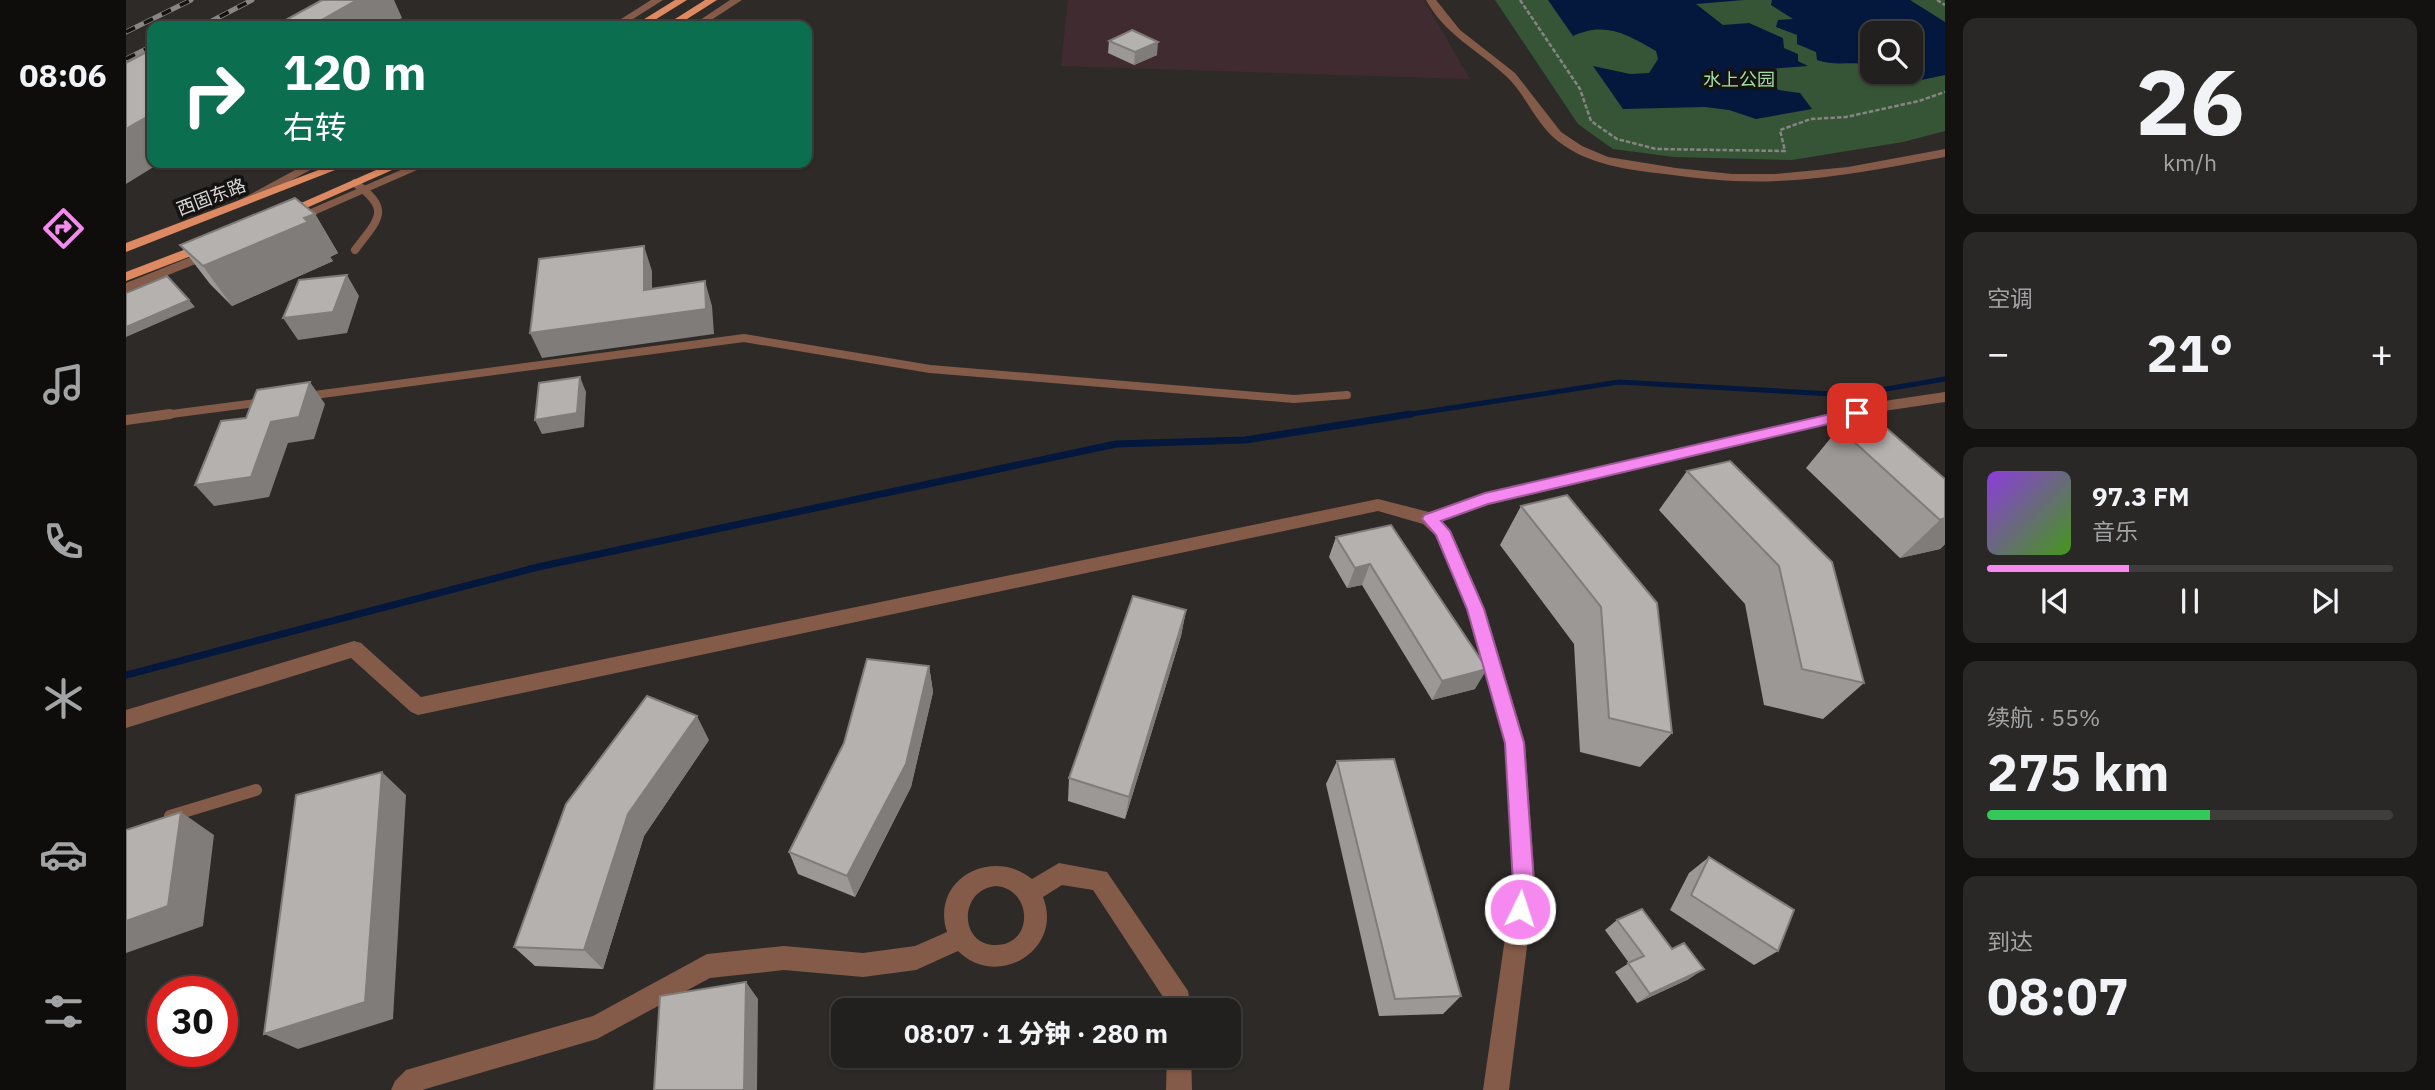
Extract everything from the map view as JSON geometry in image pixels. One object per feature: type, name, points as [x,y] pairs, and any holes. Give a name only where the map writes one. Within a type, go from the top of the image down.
[{"type":"main road","points":[[646,21],[682,0]]},
{"type":"main road","points":[[677,21],[712,0]]},
{"type":"main road","name":"西固东路","points":[[126,247],[334,168]]},
{"type":"main road","points":[[360,186],[393,168]]},
{"type":"main road","points":[[126,277],[226,242]]},
{"type":"street","points":[[623,21],[658,0]]},
{"type":"street","points":[[704,21],[737,0]]},
{"type":"street","points":[[1431,0],[1438,15],[1512,76],[1549,127],[1564,140],[1588,153],[1616,163],[1647,169],[1750,178],[1819,174],[1945,153]]},
{"type":"street","points":[[225,211],[307,168]]},
{"type":"street","points":[[275,222],[360,186],[413,168]]},
{"type":"street","points":[[126,288],[226,242]]},
{"type":"street","points":[[1429,519],[1485,499],[1884,407],[1945,397]]},
{"type":"street","points":[[126,719],[354,649],[418,706],[1378,505],[1429,519],[1442,531],[1476,609],[1515,743],[1524,883],[1496,1090]]},
{"type":"street","points":[[1030,893],[1059,874],[1099,880],[1178,998]]},
{"type":"street","points":[[990,876],[1005,876],[1020,882],[1030,893],[1036,908],[1036,924],[1030,939],[1018,950],[1003,957],[987,956],[972,950],[961,938],[956,923],[957,907],[964,892],[975,881],[990,876]]},
{"type":"street","points":[[404,1090],[415,1079],[597,1027],[708,966],[784,958],[863,965],[916,958],[961,938]]},
{"type":"street","points":[[1179,1068],[1179,1090]]},
{"type":"lane","points":[[355,250],[379,215],[376,198],[360,186]]},
{"type":"lane","points":[[291,399],[744,338],[930,369],[1294,399],[1347,395]]},
{"type":"lane","points":[[126,421],[277,400]]},
{"type":"lane","points":[[152,822],[256,790]]},
{"type":"path","points":[[1520,0],[1580,89],[1591,121],[1617,139],[1656,149],[1785,151],[1780,130],[1811,119],[1846,117],[1919,101],[1945,92]]},
{"type":"path","points":[[1937,0],[1945,5]]},
{"type":"shaded area","points":[[1068,0],[1424,0],[1470,79],[1061,66]]},
{"type":"green space","name":"水上公园","points":[[1495,0],[1945,0],[1945,131],[1903,142],[1792,160],[1674,157],[1613,149],[1578,124]]},
{"type":"water","points":[[1548,0],[1744,0],[1696,4],[1723,25],[1749,23],[1783,38],[1784,48],[1798,54],[1798,61],[1808,66],[1769,69],[1778,90],[1800,93],[1812,109],[1756,119],[1729,110],[1705,107],[1623,109],[1593,66],[1630,74],[1649,73],[1658,59],[1656,51],[1626,35],[1607,30],[1573,36]]},
{"type":"water","points":[[1772,0],[1910,0],[1945,22],[1945,75],[1923,80],[1923,21],[1860,21],[1860,64],[1831,63],[1817,60],[1816,52],[1797,44],[1797,35],[1776,27],[1778,20],[1793,19],[1771,5]]},
{"type":"building","points":[[322,0],[357,0],[320,21],[284,21]]},
{"type":"building","points":[[1132,30],[1158,42],[1135,52],[1109,41]]},
{"type":"building","points":[[147,52],[147,117],[126,129],[126,63]]},
{"type":"building","points":[[295,198],[315,214],[304,218],[308,222],[203,266],[180,245]]},
{"type":"building","points":[[644,246],[644,290],[705,281],[706,309],[530,333],[539,259]]},
{"type":"building","points":[[347,275],[333,312],[283,318],[299,280]]},
{"type":"building","points":[[167,276],[189,300],[126,327],[126,293]]},
{"type":"building","points":[[580,377],[577,413],[535,420],[539,383]]},
{"type":"building","points":[[310,382],[299,417],[271,422],[251,477],[195,485],[221,421],[246,418],[257,390]]},
{"type":"building","points":[[1877,420],[1945,479],[1945,518],[1940,520],[1839,428]]},
{"type":"building","points":[[1730,461],[1832,562],[1864,683],[1802,669],[1779,566],[1687,471]]},
{"type":"building","points":[[1567,495],[1657,603],[1672,733],[1609,718],[1601,607],[1521,506]]},
{"type":"building","points":[[1391,525],[1487,669],[1442,681],[1370,564],[1355,568],[1336,537]]},
{"type":"building","points":[[1133,596],[1186,610],[1129,797],[1069,778]]},
{"type":"building","points":[[867,659],[929,666],[906,764],[847,876],[789,852],[844,743]]},
{"type":"building","points":[[647,696],[697,716],[628,814],[584,950],[514,947],[566,804]]},
{"type":"building","points":[[1394,759],[1461,996],[1395,999],[1337,761]]},
{"type":"building","points":[[382,772],[365,1002],[264,1034],[296,795]]},
{"type":"building","points":[[181,812],[168,906],[126,921],[126,830]]},
{"type":"building","points":[[1709,857],[1794,910],[1778,951],[1691,895]]},
{"type":"building","points":[[1642,909],[1672,949],[1684,943],[1704,969],[1650,994],[1628,963],[1644,956],[1617,920]]},
{"type":"building","points":[[746,982],[744,1090],[654,1090],[660,996]]},
{"type":"waterway","points":[[1399,416],[1619,382],[1851,395],[1945,379]]},
{"type":"waterway","points":[[126,675],[538,567],[1116,444],[1245,440],[1411,414]]},
{"type":"railway","points":[[148,21],[191,0]]},
{"type":"railway","points":[[212,21],[252,0]]},
{"type":"railway","points":[[126,32],[147,22]]},
{"type":"railway","points":[[126,59],[147,48]]},
{"type":"route","points":[[1520,909],[1524,883],[1515,743],[1476,609],[1442,531],[1429,519],[1485,499],[1857,413]]}]
